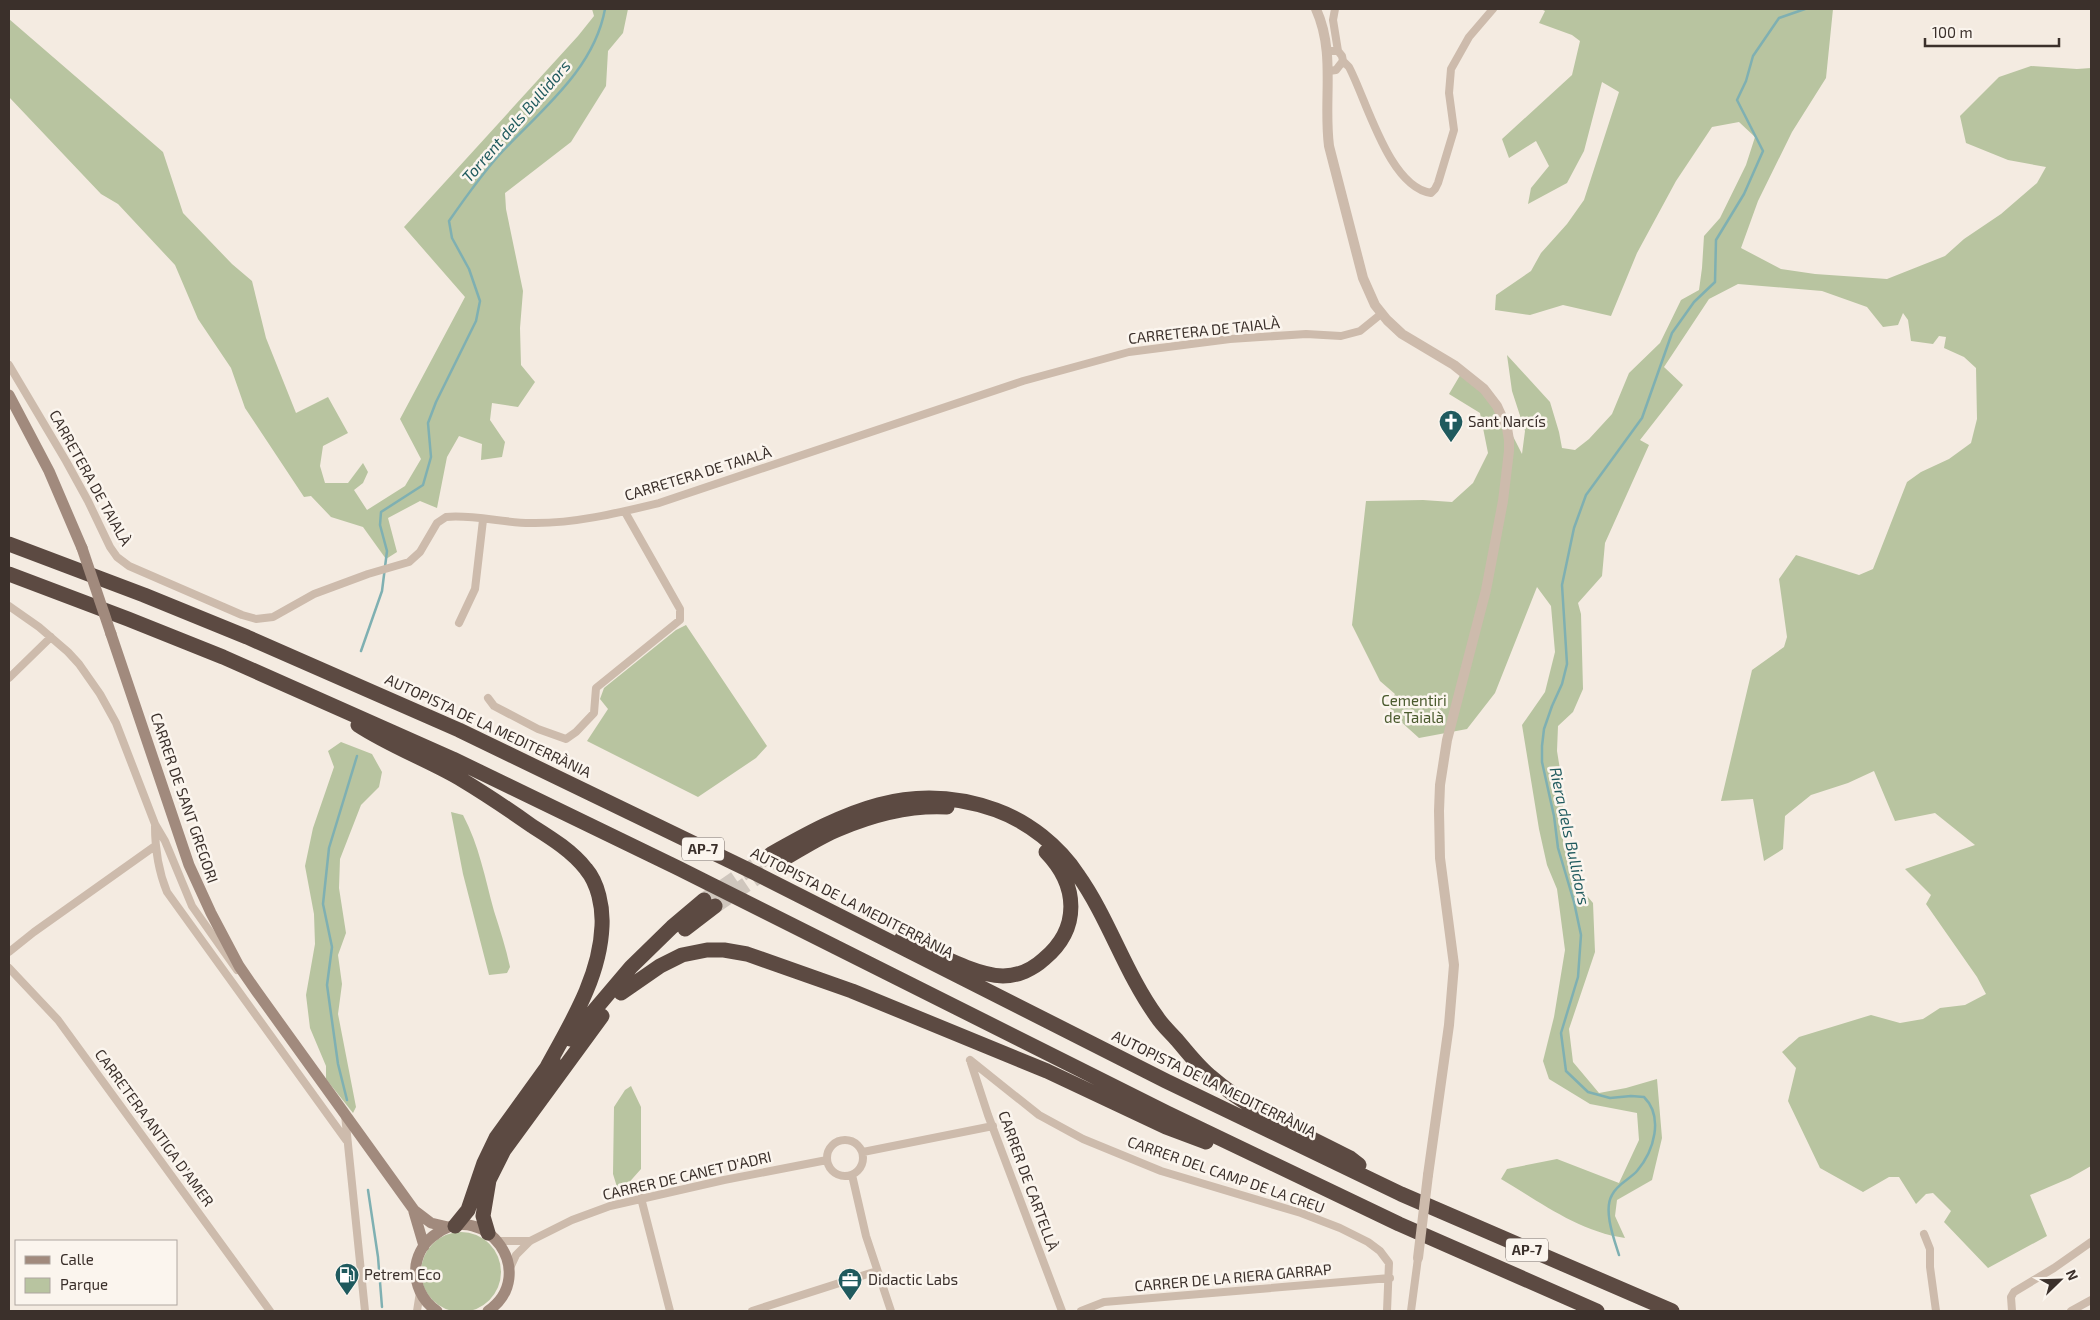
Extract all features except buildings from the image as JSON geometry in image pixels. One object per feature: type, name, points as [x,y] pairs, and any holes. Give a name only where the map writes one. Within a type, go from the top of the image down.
[{"type":"highway","name":"AUTOPISTA DE LA MEDITERRÀNIA","points":[[9,544],[144,595],[404,705],[808,900],[1166,1081],[1383,1185],[1496,1236],[1672,1311]]},
{"type":"highway","name":"AP-7","points":[[9,574],[154,629],[327,703],[544,802],[1310,1182],[1399,1224],[1597,1311]]},
{"type":"highway","points":[[327,703],[375,736],[459,778],[561,846],[587,870],[600,899],[602,936],[592,975],[576,1014],[547,1067]]},
{"type":"highway","points":[[808,900],[988,975],[1005,976],[1029,970],[1057,947],[1066,934],[1071,909],[1071,896],[1061,870],[1040,846],[1020,832],[990,817],[953,808],[914,809],[877,816],[838,829],[776,857],[808,833],[854,812],[887,802],[916,797],[942,797],[983,805],[1010,815],[1039,834],[1058,850],[1078,874],[1157,1017],[1209,1076],[1270,1118],[1350,1158],[1383,1185]]},
{"type":"highway","points":[[451,1227],[468,1210],[484,1163],[496,1138],[547,1067],[631,967],[672,927],[710,903],[647,963],[591,1030],[504,1150],[489,1180],[483,1216],[493,1237]]},
{"type":"highway","points":[[622,993],[660,966],[682,955],[707,950],[724,950],[747,954],[852,991],[1047,1071],[1166,1127],[1310,1182]]},
{"type":"main road","name":"CARRER DE SANT GREGORI","points":[[9,395],[49,471],[82,548],[189,865],[226,942],[257,992],[414,1210],[431,1223],[451,1227],[472,1226],[493,1237]]},
{"type":"main road","name":"CARRER DE SANT GREGORI","points":[[414,1210],[424,1246]]},
{"type":"main road","points":[[437,1311],[429,1305],[420,1292],[417,1283],[417,1259],[432,1236],[451,1227]]},
{"type":"main road","points":[[488,1311],[500,1306],[508,1284],[509,1270],[506,1256],[493,1237]]},
{"type":"street","points":[[1316,9],[1333,51],[1342,56],[1343,62],[1349,67],[1383,144],[1403,177],[1410,184],[1431,193],[1438,183],[1454,130],[1449,92],[1451,69],[1469,37],[1493,9]]},
{"type":"street","points":[[1335,9],[1333,51],[1329,71],[1327,129],[1331,155],[1362,278],[1381,314],[1402,334],[1454,365],[1484,389],[1497,406],[1507,428],[1509,440],[1508,465],[1496,541],[1484,598],[1447,740],[1440,785],[1439,848],[1454,965],[1449,1025],[1411,1311]]},
{"type":"street","points":[[1329,71],[1336,70],[1343,62]]},
{"type":"street","name":"CARRETERA DE TAIALÀ","points":[[9,366],[66,461],[88,501],[107,542],[117,557],[129,566],[248,617],[261,619],[273,617],[306,597],[368,574],[409,562],[420,552],[437,522],[445,518],[460,517],[533,523],[564,521],[625,512],[659,503],[1023,382],[1128,352],[1230,339],[1306,334],[1341,336],[1360,331],[1381,314]]},
{"type":"street","points":[[488,698],[494,706],[538,729],[566,739],[576,732],[594,713],[596,688],[680,620],[680,609],[625,512]]},
{"type":"street","points":[[459,623],[475,589],[483,520]]},
{"type":"street","points":[[9,606],[24,615],[50,636],[79,664],[100,694],[116,723],[155,824],[155,846],[159,870],[167,892],[346,1140]]},
{"type":"street","points":[[9,678],[50,636]]},
{"type":"street","name":"CARRER DE SANT GREGORI","points":[[155,824],[165,842],[185,892],[202,923],[233,966],[257,992]]},
{"type":"street","points":[[9,952],[155,846]]},
{"type":"street","name":"CARRETERA ANTIGA D'AMER","points":[[9,968],[58,1020],[270,1311]]},
{"type":"street","name":"CARRER DE CARTELLÀ","points":[[970,1060],[1062,1311]]},
{"type":"street","name":"CARRER DEL CAMP DE LA CREU","points":[[970,1060],[1039,1115],[1083,1139],[1161,1171],[1301,1213],[1340,1228],[1380,1251],[1389,1264],[1390,1276]]},
{"type":"street","points":[[345,1115],[346,1140],[365,1311]]},
{"type":"street","points":[[863,1152],[993,1126]]},
{"type":"street","points":[[844,1139],[856,1143],[863,1152],[861,1168],[852,1175],[836,1174],[828,1165],[827,1154],[834,1144],[844,1139]]},
{"type":"street","name":"CARRER DE CANET D'ADRI","points":[[509,1270],[516,1255],[530,1241],[572,1220],[610,1206],[827,1160]]},
{"type":"street","points":[[852,1175],[877,1271],[891,1311]]},
{"type":"street","points":[[641,1198],[670,1311]]},
{"type":"street","points":[[1924,1234],[1930,1249],[1930,1267],[1936,1311]]},
{"type":"street","name":"CARRER DE CANET D'ADRI","points":[[493,1237],[530,1241]]},
{"type":"street","points":[[2012,1311],[2011,1297],[2014,1292],[2091,1242]]},
{"type":"street","points":[[752,1311],[877,1271]]},
{"type":"street","points":[[1388,1311],[1390,1276]]},
{"type":"street","name":"CARRER DE LA RIERA GARRAP","points":[[1081,1311],[1104,1302],[1390,1276]]},
{"type":"street","points":[[417,1311],[420,1292]]},
{"type":"street","points":[[2071,1311],[2091,1300]]},
{"type":"green space","points":[[592,9],[628,9],[623,33],[608,51],[606,86],[571,142],[505,193],[506,209],[523,291],[520,328],[521,365],[535,382],[518,407],[492,403],[490,420],[505,442],[502,457],[481,460],[482,444],[459,436],[447,457],[437,508],[420,501],[388,518],[397,552],[386,559],[363,527],[331,517],[311,496],[304,497],[245,408],[231,368],[198,319],[175,265],[118,204],[101,194],[9,97],[9,19],[163,152],[183,213],[232,264],[252,281],[266,338],[296,413],[328,397],[348,433],[323,446],[320,466],[325,483],[348,483],[363,463],[368,472],[363,483],[354,490],[367,510],[405,486],[421,459],[400,419],[465,297],[404,227],[578,36],[594,16]]},
{"type":"green space","name":"Cementiri de Taialà","points":[[1541,9],[1833,9],[1826,78],[1792,132],[1758,201],[1741,248],[1781,269],[1815,274],[1887,279],[1945,256],[1964,239],[2001,214],[2037,183],[2046,167],[2008,160],[1966,143],[1960,116],[1999,77],[2031,66],[2091,68],[2091,1166],[2070,1178],[2030,1195],[2047,1236],[1988,1268],[1944,1222],[1951,1211],[1933,1193],[1926,1194],[1916,1204],[1899,1177],[1889,1177],[1863,1192],[1820,1168],[1788,1101],[1796,1068],[1782,1052],[1799,1037],[1871,1015],[1900,1023],[1923,1019],[1940,1008],[1965,1005],[1986,994],[1977,977],[1926,904],[1931,895],[1905,869],[1975,845],[1935,813],[1895,821],[1874,771],[1848,783],[1811,795],[1785,816],[1783,849],[1764,861],[1753,799],[1721,801],[1752,670],[1784,647],[1787,637],[1779,579],[1796,555],[1859,575],[1873,569],[1907,482],[1921,472],[1949,459],[1971,443],[1977,419],[1976,368],[1964,357],[1944,348],[1946,337],[1939,336],[1933,344],[1911,341],[1908,320],[1903,313],[1898,325],[1883,327],[1867,307],[1822,291],[1738,284],[1709,299],[1664,367],[1683,385],[1640,440],[1649,445],[1605,543],[1602,576],[1578,603],[1581,614],[1583,689],[1573,712],[1558,726],[1557,751],[1563,788],[1563,842],[1577,884],[1593,903],[1595,952],[1569,1029],[1573,1062],[1599,1093],[1657,1079],[1662,1138],[1652,1180],[1617,1200],[1615,1216],[1625,1238],[1608,1235],[1576,1223],[1501,1179],[1507,1169],[1557,1159],[1619,1183],[1639,1140],[1637,1113],[1590,1104],[1549,1079],[1543,1061],[1554,1017],[1565,950],[1557,889],[1547,865],[1539,829],[1522,725],[1545,692],[1555,652],[1551,606],[1537,587],[1495,693],[1467,729],[1419,738],[1399,720],[1388,705],[1395,694],[1380,681],[1352,625],[1366,501],[1423,500],[1452,502],[1473,483],[1488,453],[1480,413],[1449,394],[1462,372],[1490,391],[1522,454],[1525,431],[1512,391],[1507,355],[1550,402],[1562,448],[1575,450],[1589,439],[1612,414],[1629,373],[1660,343],[1681,300],[1699,290],[1704,236],[1720,218],[1746,165],[1755,137],[1739,122],[1712,127],[1676,181],[1637,253],[1611,316],[1563,305],[1530,315],[1495,310],[1496,295],[1531,271],[1541,253],[1567,224],[1584,200],[1619,92],[1602,82],[1584,151],[1567,183],[1528,204],[1531,188],[1549,166],[1536,141],[1509,158],[1502,139],[1572,75],[1580,41],[1572,35],[1539,23],[1545,11]]},
{"type":"green space","points":[[686,625],[767,746],[756,758],[698,797],[587,741],[608,709],[600,699],[604,688],[676,630]]},
{"type":"green space","points":[[341,742],[372,754],[382,772],[379,787],[361,805],[340,859],[339,888],[346,933],[338,955],[342,984],[338,1014],[356,1107],[353,1113],[326,1079],[326,1066],[310,1028],[306,995],[315,944],[314,914],[305,866],[313,828],[334,767],[328,751]]},
{"type":"green space","points":[[451,812],[463,815],[469,826],[503,939],[510,967],[507,973],[489,975],[463,874]]},
{"type":"green space","points":[[631,1086],[641,1107],[641,1169],[625,1187],[617,1187],[613,1174],[614,1107],[625,1090]]},
{"type":"green space","points":[[461,1232],[476,1235],[489,1244],[498,1257],[501,1272],[498,1287],[489,1300],[476,1309],[461,1312],[446,1309],[433,1300],[424,1287],[421,1272],[424,1257],[433,1244],[446,1235]]},
{"type":"waterway","name":"Torrent dels Bullidors","points":[[361,651],[382,591],[387,551],[380,525],[381,512],[423,485],[431,457],[428,423],[436,402],[476,321],[480,301],[469,269],[452,238],[449,221],[493,162],[548,105],[577,70],[590,51],[599,31],[605,9]]},
{"type":"waterway","name":"Riera dels Bullidors","points":[[1619,1255],[1610,1225],[1610,1201],[1617,1188],[1634,1174],[1643,1163],[1652,1144],[1655,1124],[1654,1114],[1644,1097],[1610,1098],[1588,1092],[1566,1071],[1561,1033],[1578,977],[1581,935],[1574,902],[1558,848],[1554,816],[1542,762],[1544,729],[1562,684],[1567,664],[1562,585],[1574,528],[1586,495],[1642,418],[1672,333],[1694,302],[1715,282],[1716,240],[1744,194],[1763,151],[1737,100],[1746,81],[1753,56],[1779,18],[1805,9]]},
{"type":"waterway","name":"Torrent dels Bullidors","points":[[347,1100],[338,1064],[327,985],[332,947],[323,904],[329,848],[357,756]]},
{"type":"waterway","name":"Torrent dels Bullidors","points":[[368,1190],[378,1257],[382,1307]]},
{"type":"tunnel","points":[[704,900],[771,854]]},
{"type":"tunnel","points":[[715,906],[782,860]]},
{"type":"place","name":"Sant Narcís","points":[[1451,443]]},
{"type":"place","name":"Petrem Eco","points":[[347,1296]]},
{"type":"place","name":"Didactic Labs","points":[[850,1301]]}]
